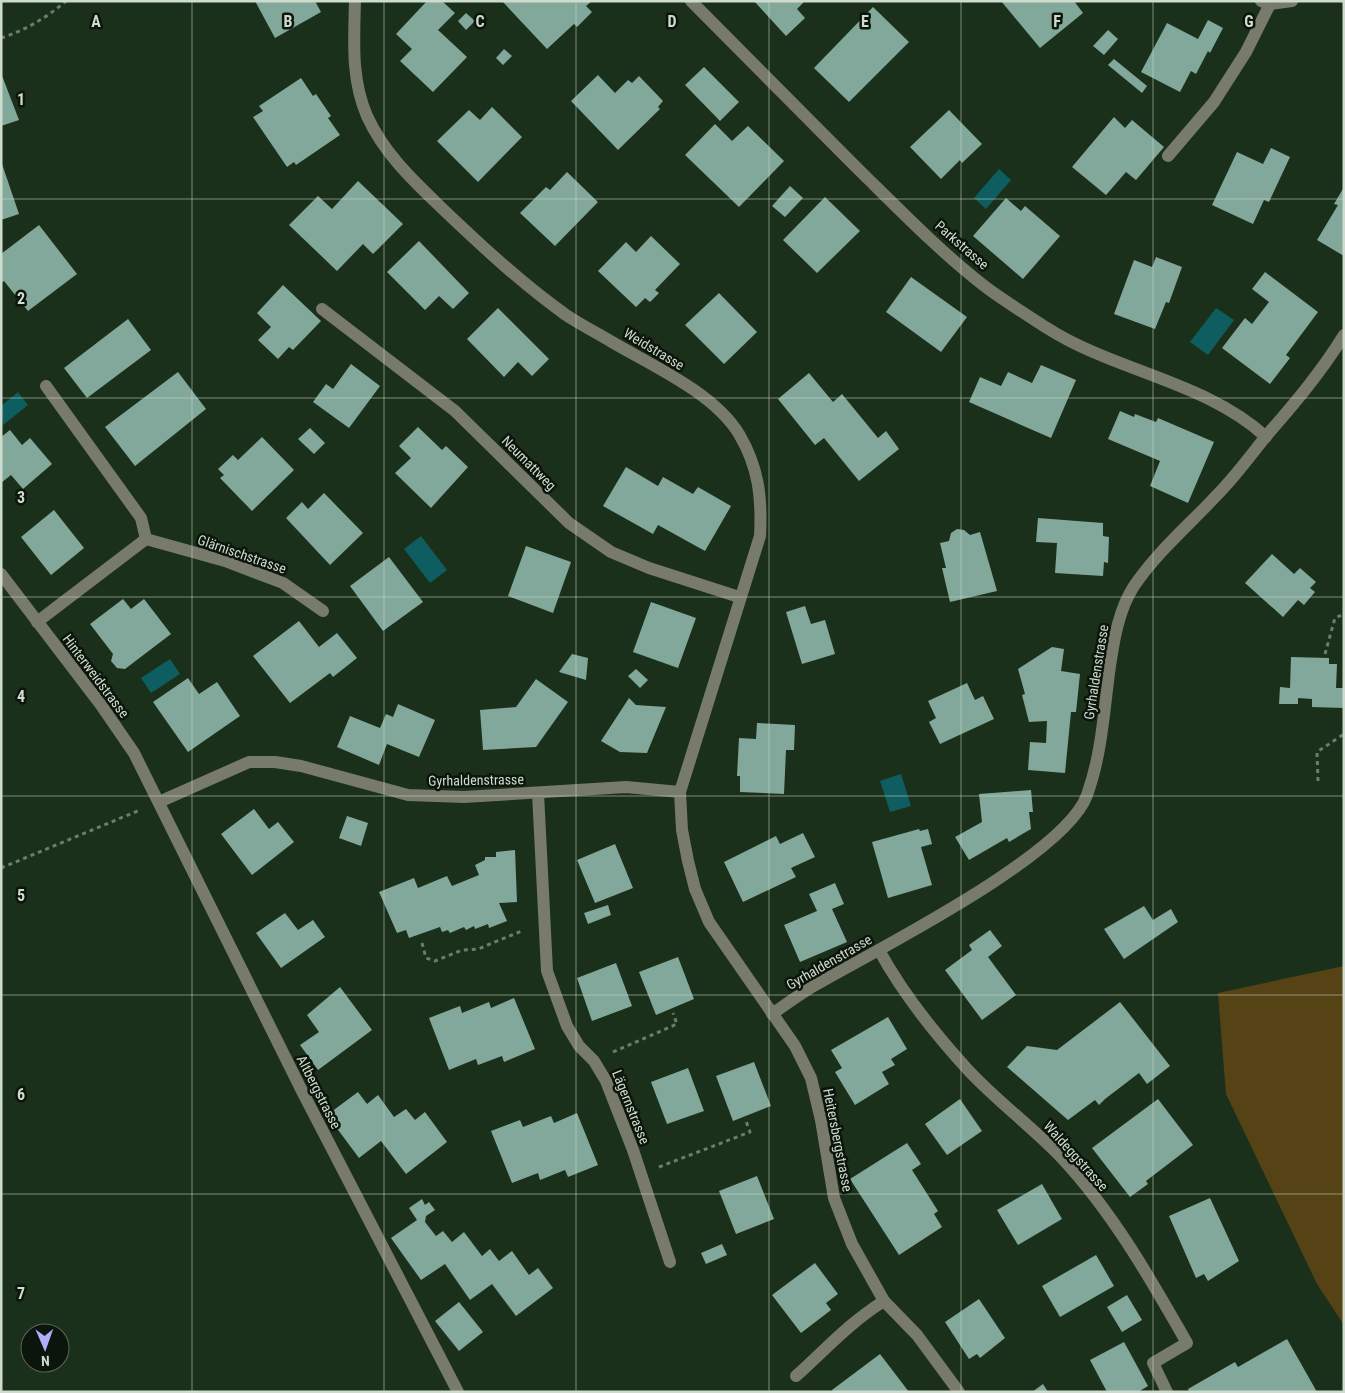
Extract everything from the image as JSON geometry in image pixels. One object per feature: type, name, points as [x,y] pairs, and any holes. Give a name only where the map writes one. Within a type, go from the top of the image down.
[{"type":"street","name":"Weidstrasse","points":[[355,1],[354,52],[357,86],[374,130],[404,171],[494,258],[560,310],[712,404],[739,434],[757,474],[762,502],[760,536],[739,597],[680,792]]},
{"type":"street","name":"Parkstrasse","points":[[690,1],[765,78],[904,214],[987,288],[1049,329],[1126,366],[1191,390],[1251,423],[1266,437]]},
{"type":"street","points":[[1168,156],[1214,102],[1246,52],[1266,3],[1292,1]]},
{"type":"street","name":"Neumattweg","points":[[322,309],[455,411],[569,523],[611,552],[739,597]]},
{"type":"street","name":"Gyrhaldenstrasse","points":[[772,1014],[816,984],[878,950],[1011,870],[1058,835],[1074,817],[1087,797],[1097,758],[1115,635],[1132,588],[1151,563],[1218,494],[1288,412],[1344,335]]},
{"type":"street","points":[[37,622],[146,539],[141,518],[46,386]]},
{"type":"street","name":"Glärnischstrasse","points":[[146,539],[225,561],[283,583],[323,611]]},
{"type":"street","name":"Hinterweidstrasse","points":[[1,574],[101,705],[134,753],[159,802]]},
{"type":"street","name":"Gyrhaldenstrasse","points":[[159,802],[249,762],[275,762],[301,766],[408,796],[464,797],[626,787],[680,792]]},
{"type":"street","points":[[680,792],[682,830],[688,861],[699,897],[714,929],[772,1014]]},
{"type":"street","name":"Lägernstrasse","points":[[538,793],[547,971],[566,1026],[579,1046],[594,1061],[606,1081],[633,1150],[670,1262]]},
{"type":"street","name":"Altbergstrasse","points":[[159,802],[297,1082],[458,1392]]},
{"type":"street","name":"Waldeggstrasse","points":[[878,950],[900,987],[969,1071],[1053,1150],[1087,1188],[1149,1277],[1187,1343],[1153,1363],[1167,1392]]},
{"type":"street","name":"Heitersbergstrasse","points":[[772,1014],[795,1046],[811,1078],[821,1120],[834,1198],[852,1244],[884,1301],[917,1335],[959,1392]]},
{"type":"street","points":[[796,1376],[834,1338],[860,1316],[884,1301]]},
{"type":"path","points":[[1,38],[20,32],[48,16],[66,1]]},
{"type":"path","points":[[1325,654],[1336,618],[1344,614]]},
{"type":"path","points":[[1318,781],[1317,752],[1344,734]]},
{"type":"path","points":[[1,868],[159,802]]},
{"type":"path","points":[[422,943],[426,958],[435,961],[462,950],[478,949],[531,927],[544,925]]},
{"type":"path","points":[[624,1047],[677,1024],[673,1013]]},
{"type":"path","points":[[674,1163],[750,1132],[746,1121]]},
{"type":"shaded area","points":[[1344,966],[1344,1325],[1317,1284],[1226,1094],[1218,993]]},
{"type":"water","points":[[999,169],[1011,180],[986,209],[974,198]]},
{"type":"water","points":[[1216,308],[1234,320],[1208,355],[1190,342]]},
{"type":"water","points":[[18,392],[28,405],[3,425],[1,406]]},
{"type":"water","points":[[421,536],[447,570],[430,583],[404,549]]},
{"type":"water","points":[[170,659],[180,674],[151,693],[141,678]]},
{"type":"water","points":[[901,774],[911,806],[890,812],[880,781]]},
{"type":"building","points":[[255,1],[315,1],[321,12],[275,38]]},
{"type":"building","points":[[427,1],[442,1],[455,13],[438,30],[467,57],[433,92],[400,61],[412,49],[396,34]]},
{"type":"building","points":[[502,1],[592,1],[586,6],[592,12],[577,27],[574,24],[547,49]]},
{"type":"building","points":[[754,1],[805,1],[797,9],[805,18],[786,36]]},
{"type":"building","points":[[1001,1],[1074,1],[1083,13],[1040,48]]},
{"type":"building","points":[[873,7],[909,42],[849,102],[814,68]]},
{"type":"building","points":[[466,13],[475,21],[466,30],[458,21]]},
{"type":"building","points":[[1208,20],[1223,28],[1196,74],[1191,71],[1180,92],[1141,72],[1167,23],[1198,39]]},
{"type":"building","points":[[1108,30],[1118,39],[1104,55],[1093,46]]},
{"type":"building","points":[[504,49],[512,56],[503,65],[496,58]]},
{"type":"building","points":[[1114,59],[1147,86],[1142,93],[1108,65]]},
{"type":"building","points":[[704,67],[739,102],[720,121],[685,85]]},
{"type":"building","points":[[1,73],[19,120],[1,126]]},
{"type":"building","points":[[598,75],[615,93],[628,80],[632,83],[639,76],[663,101],[658,107],[660,109],[618,150],[571,101]]},
{"type":"building","points":[[301,78],[313,96],[316,94],[331,116],[328,118],[340,135],[296,165],[294,162],[287,167],[253,117],[263,111],[259,106]]},
{"type":"building","points":[[492,107],[522,137],[478,182],[437,141],[469,110],[480,120]]},
{"type":"building","points":[[949,110],[982,144],[962,163],[960,160],[941,179],[910,147]]},
{"type":"building","points":[[1114,117],[1125,128],[1132,120],[1164,147],[1136,180],[1126,172],[1106,195],[1072,167]]},
{"type":"building","points":[[715,124],[732,141],[748,126],[784,161],[739,207],[685,155]]},
{"type":"building","points":[[1271,148],[1290,157],[1269,202],[1264,200],[1253,224],[1212,205],[1237,152],[1263,164]]},
{"type":"building","points":[[1,161],[19,214],[1,220]]},
{"type":"building","points":[[567,172],[598,202],[555,246],[520,213],[546,187],[550,190]]},
{"type":"building","points":[[358,181],[403,224],[373,254],[363,244],[337,271],[289,225],[318,196],[332,209]]},
{"type":"building","points":[[790,186],[803,198],[785,217],[772,206]]},
{"type":"building","points":[[1344,187],[1344,256],[1317,240],[1338,205],[1334,204]]},
{"type":"building","points":[[825,197],[860,231],[817,273],[783,240]]},
{"type":"building","points":[[1006,198],[1021,211],[1025,206],[1060,236],[1023,279],[973,236]]},
{"type":"building","points":[[39,225],[77,274],[28,311],[4,281],[1,283],[1,254]]},
{"type":"building","points":[[651,236],[680,264],[655,290],[659,293],[650,302],[645,298],[636,307],[598,271],[626,242],[636,252]]},
{"type":"building","points":[[419,241],[469,293],[453,309],[439,296],[425,310],[387,272]]},
{"type":"building","points":[[1156,257],[1182,267],[1169,303],[1166,302],[1155,329],[1114,314],[1134,260],[1152,267]]},
{"type":"building","points":[[1265,272],[1318,312],[1286,355],[1290,358],[1270,384],[1222,348],[1245,318],[1252,324],[1269,302],[1252,289]]},
{"type":"building","points":[[911,277],[967,317],[941,352],[886,312]]},
{"type":"building","points":[[283,285],[321,321],[293,350],[289,347],[278,359],[258,340],[271,327],[257,313]]},
{"type":"building","points":[[719,293],[757,332],[724,364],[685,325]]},
{"type":"building","points":[[498,308],[549,359],[532,376],[518,362],[504,377],[467,339]]},
{"type":"building","points":[[128,319],[151,350],[87,398],[64,368]]},
{"type":"building","points":[[351,364],[380,386],[349,428],[313,402],[326,384],[333,389]]},
{"type":"building","points":[[1041,365],[1076,380],[1051,438],[969,402],[980,377],[1001,386],[1008,372],[1032,383]]},
{"type":"building","points":[[178,372],[206,409],[135,466],[105,427]]},
{"type":"building","points":[[809,373],[833,402],[842,394],[878,438],[886,431],[899,449],[859,481],[824,438],[815,445],[778,399]]},
{"type":"building","points":[[1120,411],[1134,417],[1135,414],[1156,422],[1158,418],[1214,442],[1188,503],[1150,486],[1160,461],[1108,439]]},
{"type":"building","points":[[418,427],[442,450],[446,446],[468,467],[431,508],[395,473],[411,458],[399,446]]},
{"type":"building","points":[[310,428],[325,443],[314,454],[298,439]]},
{"type":"building","points":[[10,430],[22,445],[30,438],[52,464],[23,489],[11,475],[1,483],[1,437]]},
{"type":"building","points":[[262,437],[294,470],[252,511],[220,478],[224,475],[218,469],[233,455],[238,460]]},
{"type":"building","points":[[626,467],[658,486],[663,477],[693,494],[698,487],[731,506],[705,551],[658,525],[653,534],[603,506]]},
{"type":"building","points":[[324,493],[363,533],[330,565],[286,518],[302,502],[308,509]]},
{"type":"building","points":[[54,510],[84,548],[51,575],[21,537]]},
{"type":"building","points":[[1038,518],[1103,523],[1103,536],[1109,537],[1108,563],[1104,562],[1103,576],[1055,573],[1057,543],[1036,542]]},
{"type":"building","points":[[957,529],[964,530],[970,535],[980,532],[997,591],[950,602],[942,568],[946,568],[940,543],[949,541],[951,533]]},
{"type":"building","points":[[526,546],[571,562],[553,613],[508,596]]},
{"type":"building","points":[[1272,554],[1294,574],[1300,568],[1316,582],[1310,588],[1315,592],[1304,605],[1298,600],[1283,617],[1245,583]]},
{"type":"building","points":[[389,557],[423,602],[383,631],[350,586]]},
{"type":"building","points":[[123,599],[131,609],[144,599],[171,634],[125,669],[117,668],[111,661],[113,654],[90,624]]},
{"type":"building","points":[[651,602],[696,618],[678,668],[633,652]]},
{"type":"building","points":[[805,606],[811,624],[825,620],[835,654],[802,664],[786,612]]},
{"type":"building","points":[[299,621],[319,647],[337,633],[357,658],[333,677],[330,673],[290,703],[253,656]]},
{"type":"building","points":[[1052,647],[1064,649],[1061,671],[1080,674],[1076,712],[1071,712],[1065,773],[1028,770],[1030,742],[1046,743],[1047,721],[1029,722],[1022,695],[1025,694],[1018,669]]},
{"type":"building","points":[[572,654],[588,658],[586,680],[559,672]]},
{"type":"building","points":[[1291,657],[1329,658],[1329,664],[1337,664],[1336,688],[1344,688],[1343,708],[1312,707],[1312,699],[1298,698],[1298,704],[1279,704],[1280,687],[1290,688]]},
{"type":"building","points":[[636,669],[648,680],[640,688],[628,676]]},
{"type":"building","points":[[188,678],[199,694],[217,682],[240,716],[188,752],[153,702]]},
{"type":"building","points":[[536,679],[568,702],[536,747],[483,750],[480,710],[516,707]]},
{"type":"building","points":[[967,683],[975,700],[983,696],[994,719],[940,744],[929,722],[936,718],[928,701]]},
{"type":"building","points":[[629,698],[636,705],[666,707],[647,753],[620,752],[601,741]]},
{"type":"building","points":[[398,704],[435,720],[419,757],[387,744],[379,765],[337,747],[350,716],[380,728],[386,714],[393,717]]},
{"type":"building","points":[[757,723],[795,725],[794,750],[786,750],[784,794],[740,792],[740,776],[737,776],[739,738],[756,739]]},
{"type":"building","points":[[1031,790],[1033,812],[1029,812],[1031,829],[1009,842],[1007,838],[969,860],[955,837],[982,822],[979,794]]},
{"type":"building","points":[[254,809],[269,829],[278,822],[294,842],[252,875],[221,834]]},
{"type":"building","points":[[347,816],[368,823],[361,846],[339,838]]},
{"type":"building","points":[[919,829],[920,831],[928,829],[932,844],[921,847],[932,885],[888,898],[872,842]]},
{"type":"building","points":[[803,833],[815,857],[791,868],[796,877],[743,902],[724,862],[776,836],[780,844]]},
{"type":"building","points":[[615,844],[633,888],[595,903],[577,860]]},
{"type":"building","points":[[515,850],[517,902],[499,903],[507,921],[489,928],[488,924],[475,929],[474,926],[466,930],[464,927],[450,933],[448,930],[442,932],[440,927],[409,938],[406,930],[397,933],[379,892],[414,878],[418,888],[447,876],[452,886],[479,875],[475,865],[485,860],[485,857],[496,857],[496,852]]},
{"type":"building","points":[[835,883],[844,904],[832,909],[847,942],[800,962],[784,925],[817,911],[809,894]]},
{"type":"building","points":[[608,905],[611,915],[588,924],[584,913]]},
{"type":"building","points":[[1144,906],[1153,920],[1171,909],[1178,922],[1124,959],[1104,929]]},
{"type":"building","points":[[285,913],[298,930],[313,920],[325,937],[281,968],[256,933]]},
{"type":"building","points":[[990,930],[1002,946],[988,957],[1016,995],[982,1020],[945,970],[972,950],[969,945]]},
{"type":"building","points":[[678,957],[694,999],[656,1015],[639,972]]},
{"type":"building","points":[[616,963],[632,1006],[592,1021],[577,978]]},
{"type":"building","points":[[340,987],[372,1030],[318,1070],[300,1045],[319,1032],[307,1015]]},
{"type":"building","points":[[514,998],[535,1049],[504,1062],[502,1056],[478,1065],[476,1059],[449,1070],[429,1018],[460,1006],[462,1013],[489,1002],[491,1008]]},
{"type":"building","points":[[1120,1002],[1170,1066],[1147,1084],[1139,1073],[1099,1105],[1095,1100],[1068,1120],[1007,1067],[1027,1046],[1057,1050]]},
{"type":"building","points":[[888,1017],[907,1049],[891,1059],[895,1065],[882,1072],[889,1084],[855,1105],[835,1072],[842,1068],[831,1050]]},
{"type":"building","points":[[754,1062],[771,1106],[733,1121],[716,1076]]},
{"type":"building","points":[[688,1068],[704,1111],[667,1124],[651,1082]]},
{"type":"building","points":[[358,1092],[367,1104],[378,1095],[394,1117],[406,1109],[415,1120],[425,1112],[447,1142],[406,1174],[381,1141],[359,1158],[327,1115]]},
{"type":"building","points":[[960,1099],[982,1131],[947,1155],[925,1124]]},
{"type":"building","points":[[1158,1099],[1193,1145],[1146,1181],[1148,1184],[1130,1197],[1092,1148]]},
{"type":"building","points":[[577,1113],[598,1165],[568,1177],[565,1170],[540,1180],[538,1173],[512,1183],[491,1131],[520,1120],[523,1127],[551,1116],[554,1123]]},
{"type":"building","points":[[907,1143],[921,1164],[912,1170],[938,1211],[934,1214],[942,1227],[899,1255],[850,1179]]},
{"type":"building","points":[[757,1176],[774,1219],[736,1234],[719,1191]]},
{"type":"building","points":[[1042,1184],[1062,1219],[1018,1245],[997,1210]]},
{"type":"building","points":[[1210,1198],[1239,1261],[1208,1281],[1204,1274],[1196,1278],[1169,1216]]},
{"type":"building","points":[[422,1199],[425,1205],[429,1202],[435,1210],[426,1216],[425,1222],[436,1236],[443,1231],[452,1242],[464,1232],[482,1256],[490,1249],[499,1261],[512,1251],[529,1275],[538,1268],[553,1288],[516,1316],[492,1284],[470,1300],[445,1264],[421,1280],[391,1238],[417,1220],[409,1208]]},
{"type":"building","points":[[722,1244],[727,1255],[706,1264],[701,1253]]},
{"type":"building","points":[[1096,1255],[1114,1286],[1060,1317],[1042,1286]]},
{"type":"building","points":[[815,1263],[838,1294],[826,1303],[831,1310],[801,1333],[772,1295]]},
{"type":"building","points":[[1127,1295],[1142,1320],[1122,1332],[1107,1307]]},
{"type":"building","points":[[979,1299],[1005,1338],[980,1358],[977,1354],[969,1359],[945,1322]]},
{"type":"building","points":[[459,1302],[483,1332],[459,1351],[435,1321]]},
{"type":"building","points":[[1287,1339],[1317,1392],[1189,1392],[1188,1389],[1235,1362],[1238,1367]]},
{"type":"building","points":[[1124,1342],[1148,1386],[1138,1392],[1107,1392],[1090,1360]]},
{"type":"building","points":[[880,1354],[909,1392],[833,1392],[832,1390]]},
{"type":"building","points":[[1043,1384],[1048,1392],[1032,1392]]}]
